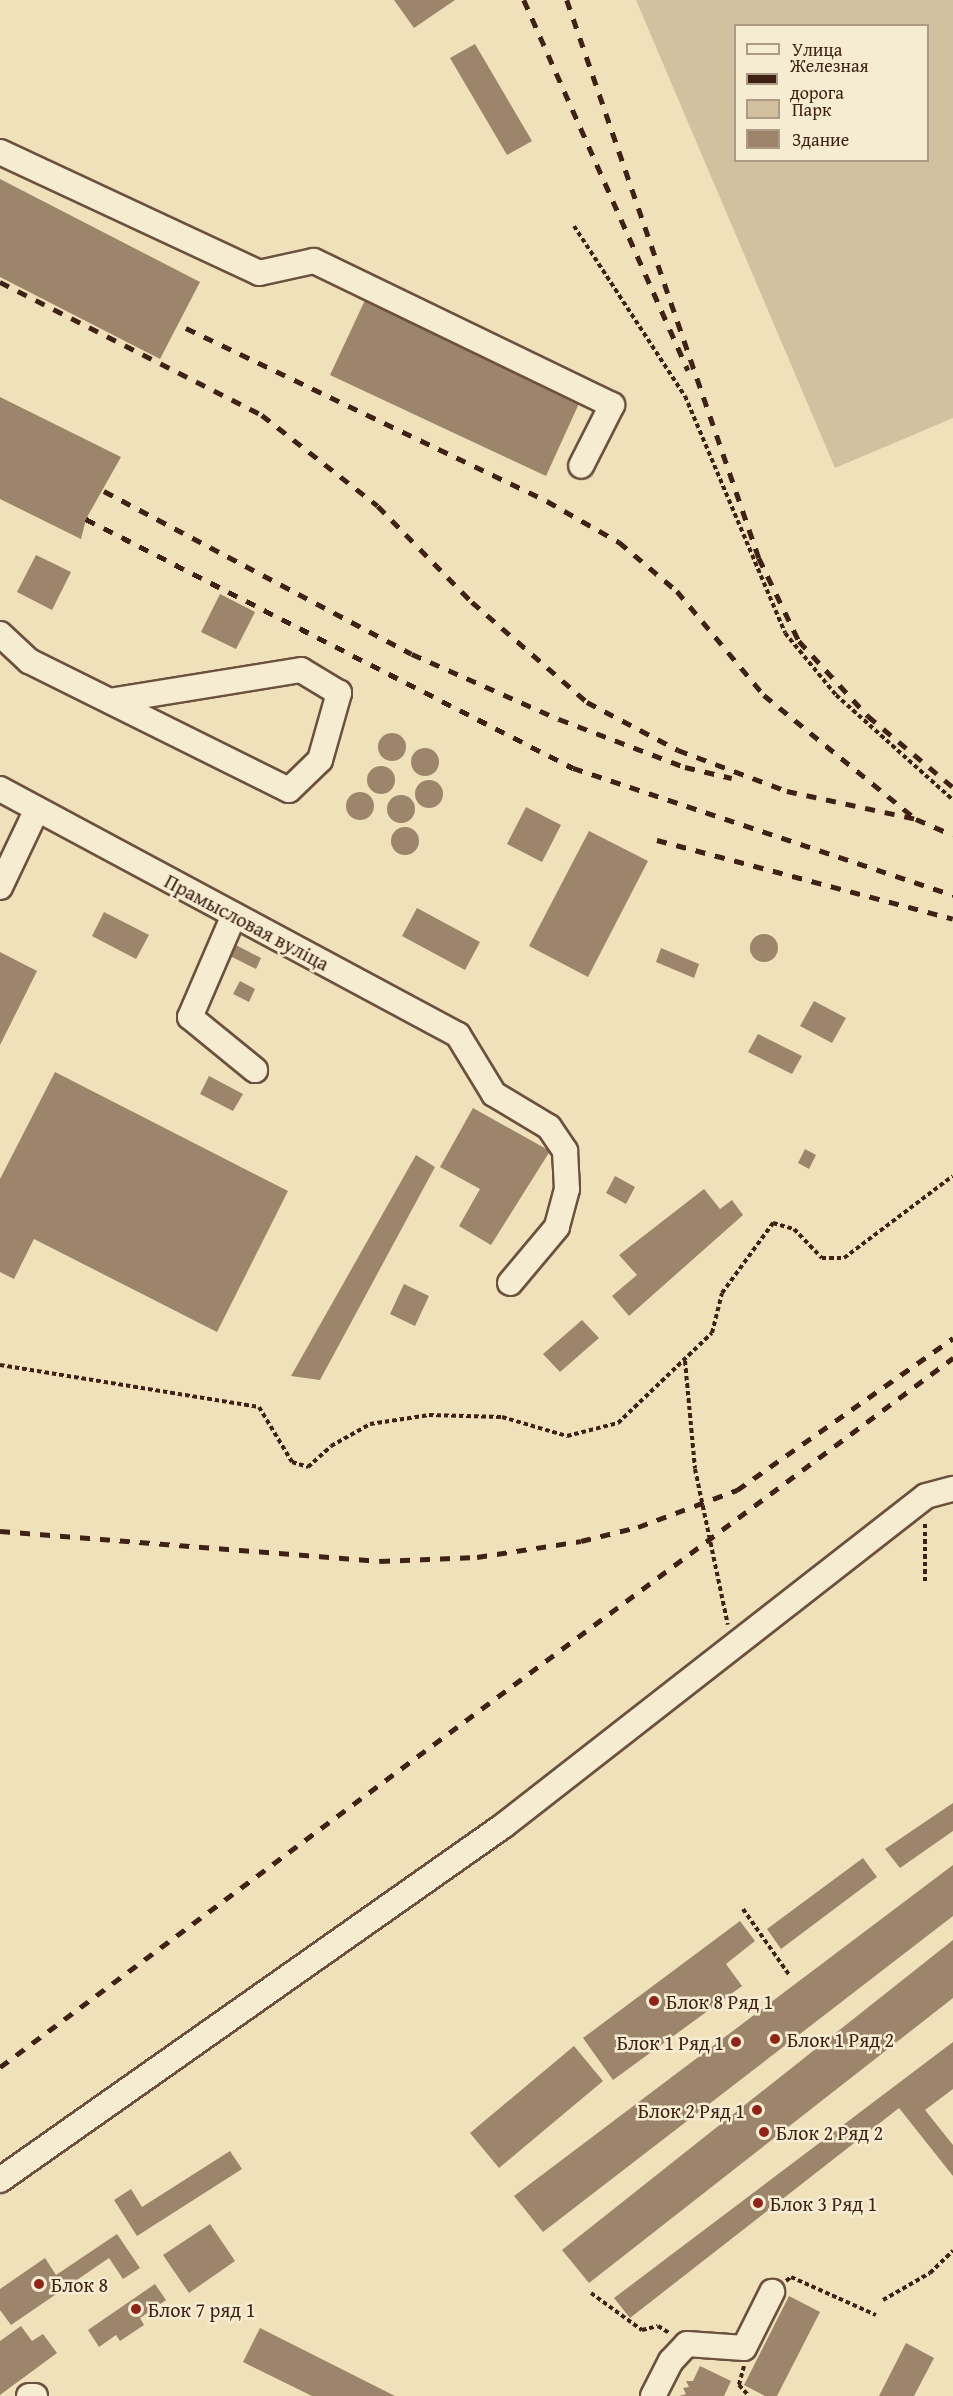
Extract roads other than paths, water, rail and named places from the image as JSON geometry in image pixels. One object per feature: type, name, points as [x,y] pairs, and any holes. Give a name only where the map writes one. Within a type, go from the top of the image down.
[{"type":"street","points":[[0,152],[259,273],[314,261],[612,405],[581,466]]},
{"type":"street","points":[[0,634],[29,661],[289,790],[320,760],[339,693],[301,670],[110,701]]},
{"type":"street","name":"Прамысловая вуліца","points":[[0,789],[458,1035],[494,1094],[560,1137],[565,1151],[567,1189],[557,1227],[510,1284]]},
{"type":"street","points":[[0,887],[37,809]]},
{"type":"street","points":[[234,915],[190,1017],[255,1070]]},
{"type":"street","points":[[0,2180],[503,1827],[731,1646],[926,1496],[953,1489]]},
{"type":"street","points":[[653,2396],[671,2361],[687,2344],[738,2352],[750,2341],[772,2292]]},
{"type":"street","points":[[29,2396],[36,2396]]},
{"type":"railway","points":[[524,0],[688,370]]},
{"type":"railway","points":[[567,0],[759,558],[799,641],[868,716],[953,787]]},
{"type":"railway","points":[[0,282],[262,415],[378,506],[472,602],[587,702],[678,750],[787,791],[916,819]]},
{"type":"railway","points":[[186,328],[547,501],[619,542],[677,591],[764,695],[916,819],[953,835]]},
{"type":"railway","points":[[104,491],[412,654],[559,719],[685,767],[732,778]]},
{"type":"railway","points":[[86,519],[573,768],[953,895]]},
{"type":"railway","points":[[657,840],[953,919]]},
{"type":"railway","points":[[0,1531],[380,1561],[477,1557],[581,1541],[638,1527],[737,1490],[953,1338]]},
{"type":"railway","points":[[0,2067],[953,1358]]},
{"type":"place","name":"Блок 8 Ряд 1","points":[[654,2001]]},
{"type":"place","name":"Блок 1 Ряд 2","points":[[775,2039]]},
{"type":"place","name":"Блок 1 Ряд 1","points":[[736,2042]]},
{"type":"place","name":"Блок 2 Ряд 1","points":[[757,2110]]},
{"type":"place","name":"Блок 2 Ряд 2","points":[[764,2132]]},
{"type":"place","name":"Блок 3 Ряд 1","points":[[758,2203]]},
{"type":"place","name":"Блок 8","points":[[39,2284]]},
{"type":"place","name":"Блок 7 ряд 1","points":[[136,2309]]}]
